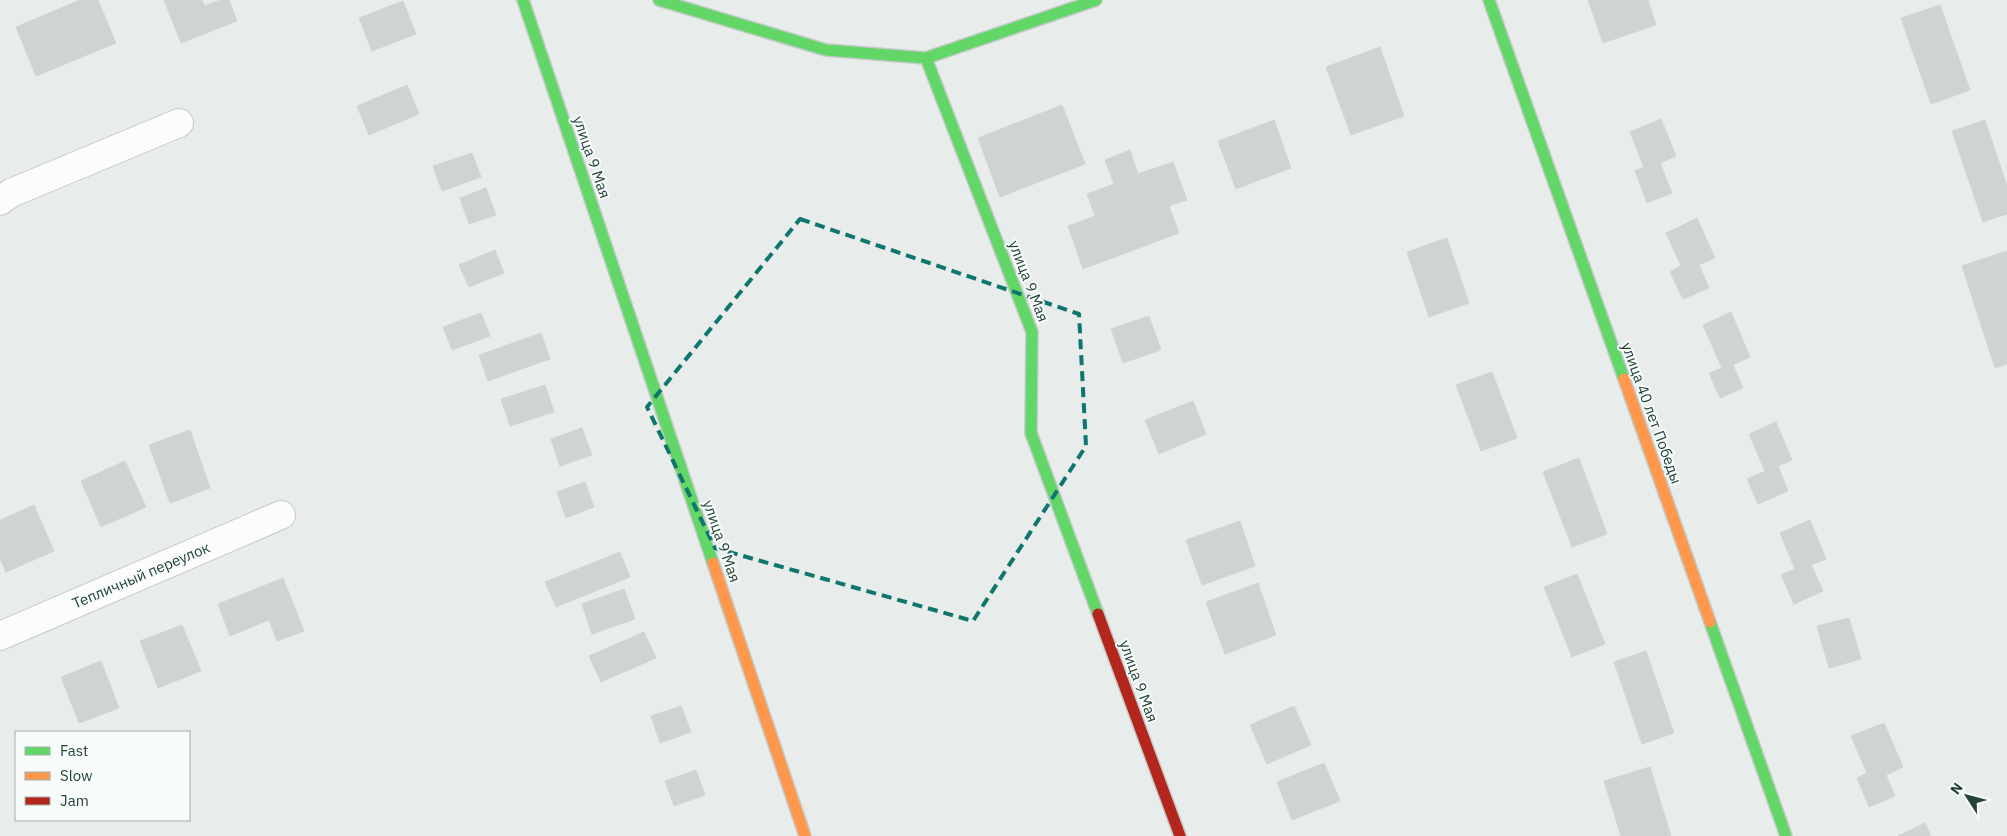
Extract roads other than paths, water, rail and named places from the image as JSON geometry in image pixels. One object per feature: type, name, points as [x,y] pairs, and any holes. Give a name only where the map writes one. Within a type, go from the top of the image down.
[{"type":"street","name":"улица 9 Мая","points":[[523,0],[805,836]]},
{"type":"street","points":[[659,0],[826,50],[926,58],[1096,0]]},
{"type":"street","name":"улица 40 лет Победы","points":[[1489,0],[1786,836]]},
{"type":"street","name":"улица 9 Мая","points":[[926,58],[1032,332],[1031,433],[1180,836]]},
{"type":"street","points":[[0,201],[11,192],[179,123]]},
{"type":"street","name":"Тепличный переулок","points":[[0,636],[282,515]]}]
